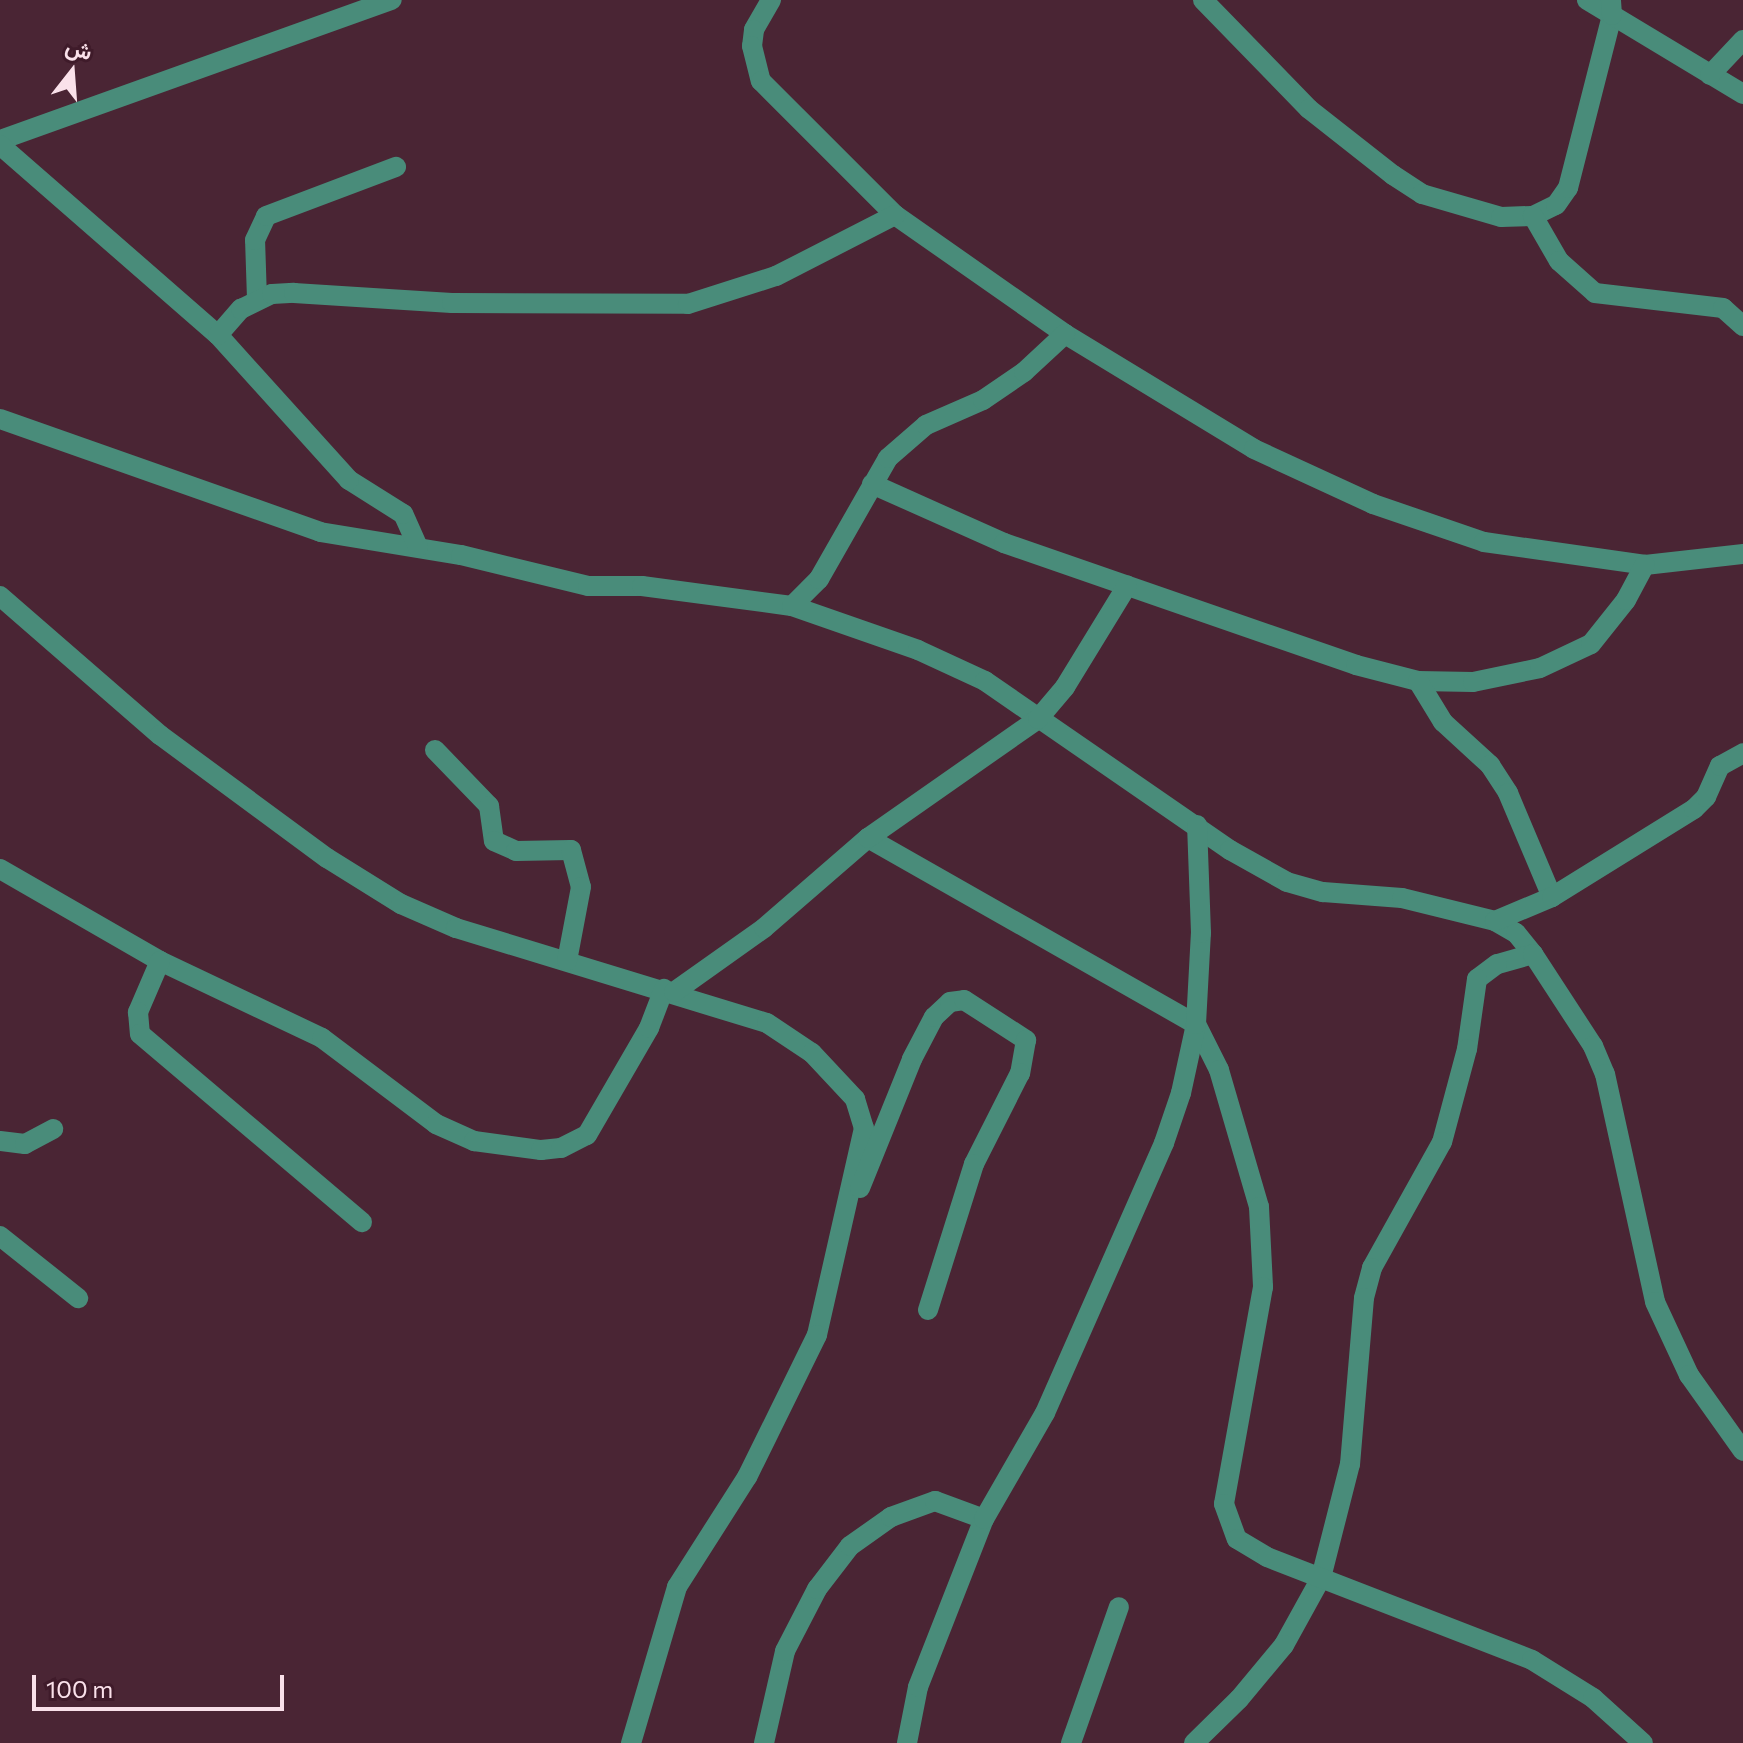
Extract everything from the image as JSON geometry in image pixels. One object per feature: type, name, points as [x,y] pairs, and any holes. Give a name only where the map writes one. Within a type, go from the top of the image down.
[{"type":"street","points":[[392,0],[0,142],[218,335],[349,480],[403,514],[418,547]]},
{"type":"street","points":[[771,0],[754,30],[752,46],[761,81],[895,215],[1065,334],[1254,449],[1373,504],[1484,542],[1645,565],[1743,554]]},
{"type":"street","points":[[1203,0],[1309,109],[1422,194],[1501,217],[1533,216],[1556,205],[1568,188],[1612,8]]},
{"type":"street","points":[[1587,0],[1612,8],[1743,94]]},
{"type":"street","points":[[1710,75],[1743,40]]},
{"type":"street","points":[[257,299],[255,240],[266,216],[396,167]]},
{"type":"street","points":[[218,335],[257,299],[294,293],[467,303],[688,304],[776,276],[895,215]]},
{"type":"street","points":[[1533,216],[1559,261],[1595,293],[1723,308],[1743,326]]},
{"type":"street","points":[[792,606],[827,567],[888,458],[926,425],[983,400],[1065,334]]},
{"type":"street","points":[[0,419],[320,532],[384,546],[418,547],[588,586],[655,587],[792,606],[985,681],[1197,825],[1287,882],[1323,892],[1402,898],[1495,921],[1516,933],[1593,1046],[1605,1074],[1655,1302],[1689,1375],[1743,1451]]},
{"type":"street","points":[[872,484],[1004,543],[1356,665],[1418,681],[1473,682],[1540,668],[1591,644],[1626,600],[1645,565]]},
{"type":"street","points":[[0,869],[160,961],[322,1038],[459,1136],[541,1150],[575,1144],[597,1125],[669,990],[764,928],[868,838],[1038,719],[1065,687],[1127,586]]},
{"type":"street","points":[[0,596],[160,735],[327,858],[429,918],[669,990],[767,1023],[812,1053],[855,1099],[864,1128],[846,1221],[817,1335],[777,1423],[677,1587],[631,1743]]},
{"type":"street","points":[[1418,681],[1443,722],[1490,765],[1508,793],[1552,897]]},
{"type":"street","points":[[435,750],[489,806],[494,841],[516,851],[571,850],[581,887],[567,961]]},
{"type":"street","points":[[1495,921],[1552,897],[1694,809],[1720,766],[1743,753]]},
{"type":"street","points":[[907,1743],[918,1687],[984,1519],[1045,1413],[1164,1143],[1196,1024],[1201,933],[1197,825]]},
{"type":"street","points":[[868,838],[1196,1024],[1219,1070],[1249,1161],[1261,1235],[1263,1287],[1224,1504],[1237,1539],[1321,1578],[1532,1660],[1584,1691],[1643,1743]]},
{"type":"street","points":[[1194,1743],[1239,1699],[1284,1645],[1321,1578],[1350,1464],[1364,1298],[1372,1268],[1442,1142],[1467,1049],[1477,979],[1497,964],[1533,954]]},
{"type":"street","points":[[160,961],[138,1012],[140,1034],[362,1222]]},
{"type":"street","points":[[846,1221],[934,1017],[950,1002],[964,1000],[1026,1040],[1020,1073],[974,1164],[928,1310]]},
{"type":"street","points":[[0,1141],[25,1144],[53,1129]]},
{"type":"street","points":[[0,1236],[78,1298]]},
{"type":"street","points":[[764,1743],[785,1651],[817,1589],[850,1546],[891,1517],[935,1501],[984,1519]]},
{"type":"street","points":[[1071,1743],[1119,1607]]}]
